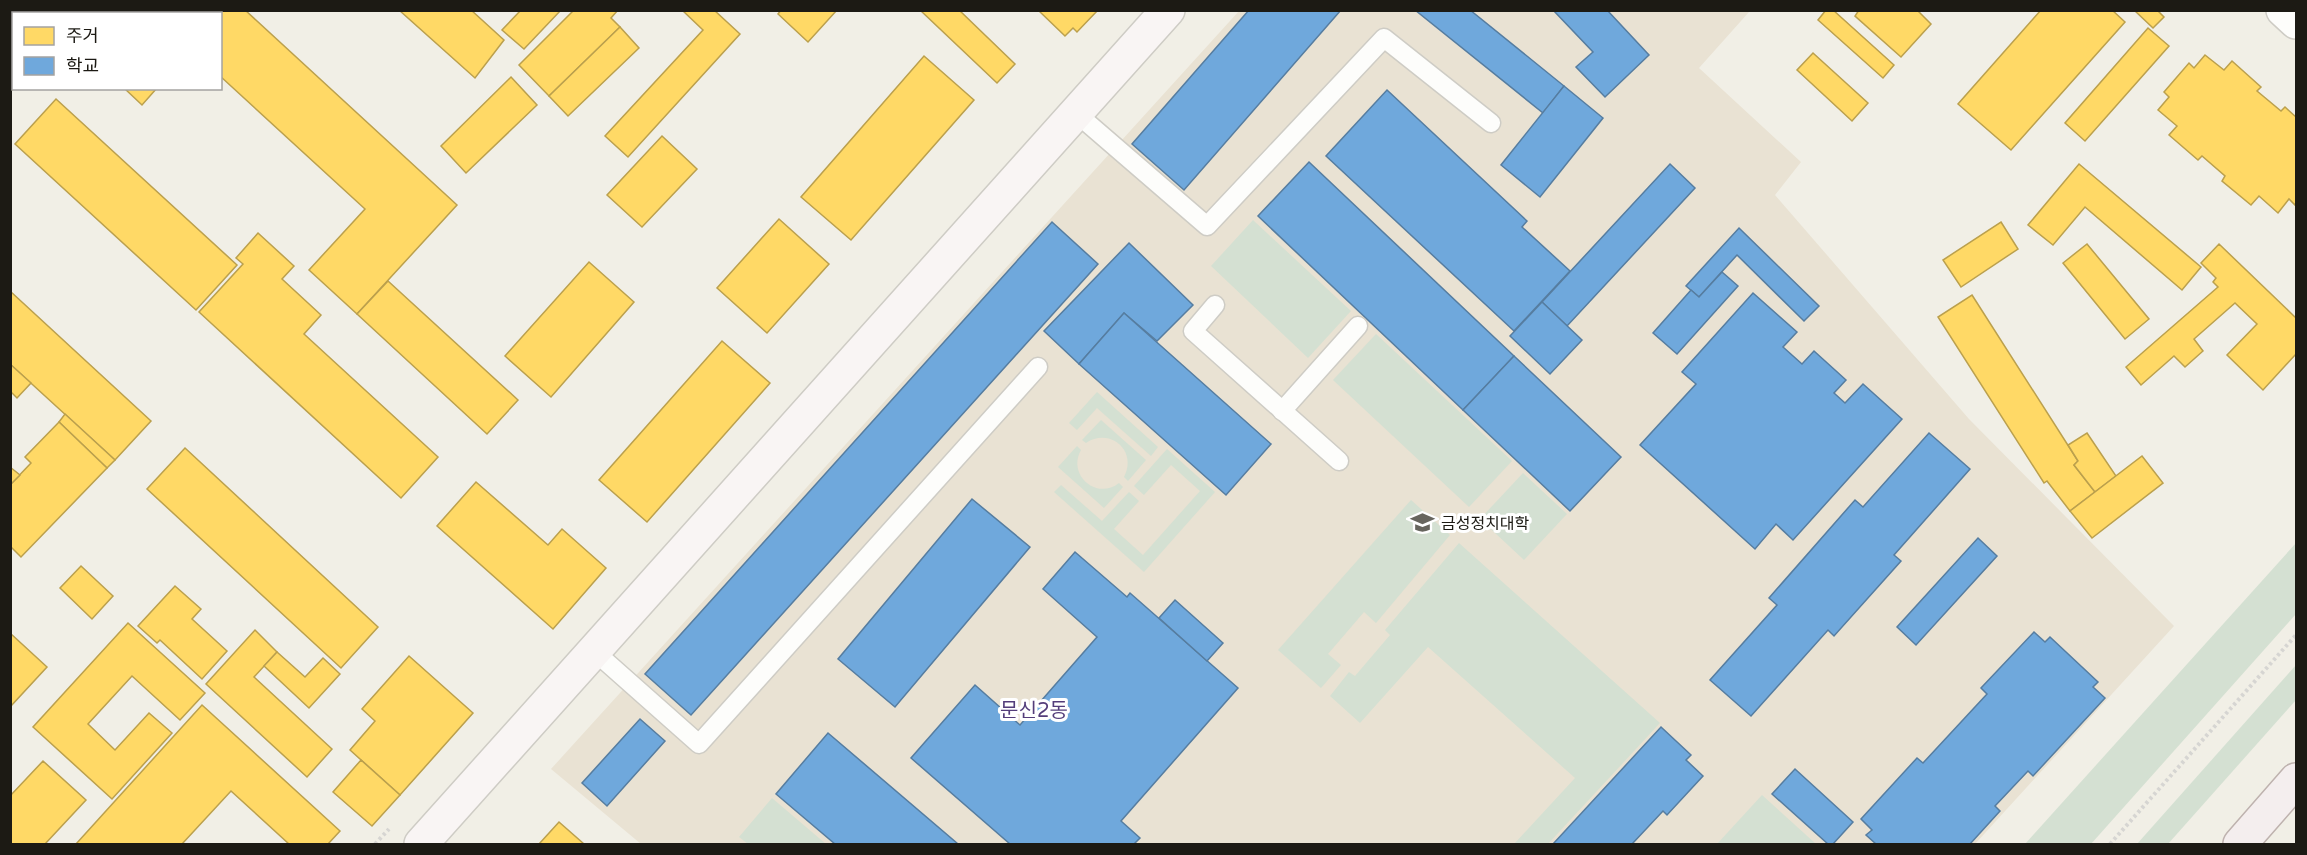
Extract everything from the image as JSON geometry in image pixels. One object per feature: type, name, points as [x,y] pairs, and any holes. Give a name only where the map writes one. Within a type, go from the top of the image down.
[{"type":"main road","points":[[421,844],[1168,10]]},
{"type":"main road","points":[[2240,844],[2296,780]]},
{"type":"street","points":[[2283,10],[2296,22]]},
{"type":"lane","points":[[1076,113],[1207,226],[1384,38],[1491,123]]},
{"type":"lane","points":[[1215,305],[1193,331],[1339,461]]},
{"type":"lane","points":[[1282,411],[1358,326]]},
{"type":"lane","points":[[594,651],[699,744],[1038,367]]},
{"type":"path","points":[[2110,844],[2296,635]]},
{"type":"shaded area","name":"금성정치대학","points":[[1239,11],[1749,12],[1699,68],[1801,162],[1775,195],[1969,419],[2174,626],[1975,844],[641,844],[551,769]]},
{"type":"green space","points":[[1253,220],[1351,311],[1308,358],[1211,266]]},
{"type":"green space","points":[[1376,334],[1512,461],[1469,507],[1333,380]]},
{"type":"green space","points":[[1097,392],[1158,447],[1151,456],[1097,408],[1077,430],[1069,423]]},
{"type":"green space","points":[[1101,420],[1146,460],[1128,481],[1124,477],[1127,458],[1119,444],[1104,438],[1086,443],[1082,440]]},
{"type":"green space","points":[[1077,446],[1081,450],[1078,468],[1086,482],[1101,489],[1110,488],[1119,483],[1123,487],[1104,508],[1058,467]]},
{"type":"green space","points":[[1167,449],[1215,492],[1144,572],[1054,492],[1061,485],[1102,521],[1129,492],[1139,501],[1114,529],[1143,555],[1200,491],[1171,465],[1144,495],[1134,486]]},
{"type":"green space","points":[[1523,473],[1567,514],[1524,560],[1480,519]]},
{"type":"green space","points":[[1411,500],[1450,535],[1376,623],[1364,612],[1328,654],[1341,665],[1321,688],[1278,650]]},
{"type":"green space","points":[[1459,543],[1660,723],[1548,844],[1514,844],[1575,778],[1428,647],[1360,723],[1330,696],[1349,672],[1355,676],[1390,635],[1385,630]]},
{"type":"green space","points":[[2296,543],[2296,614],[2091,844],[2025,844]]},
{"type":"green space","points":[[2296,665],[2296,700],[2168,844],[2137,844]]},
{"type":"green space","points":[[1762,795],[1816,844],[1717,844]]},
{"type":"green space","points":[[772,798],[826,844],[748,844],[739,837]]},
{"type":"building: 주거","points":[[142,10],[245,10],[457,205],[357,314],[309,270],[365,209],[222,78],[222,12],[140,12]]},
{"type":"building: 주거","points":[[399,10],[471,10],[504,40],[475,78]]},
{"type":"building: 주거","points":[[521,10],[561,10],[524,49],[502,30]]},
{"type":"building: 주거","points":[[574,10],[618,10],[611,18],[620,27],[549,96],[519,65]]},
{"type":"building: 주거","points":[[682,10],[714,10],[740,34],[628,157],[605,136],[703,30]]},
{"type":"building: 주거","points":[[781,10],[837,10],[808,42],[778,14]]},
{"type":"building: 주거","points":[[920,10],[959,10],[1015,64],[997,83]]},
{"type":"building: 주거","points":[[1038,10],[1098,10],[1077,32],[1073,28],[1065,36]]},
{"type":"building: 주거","points":[[1826,10],[1833,10],[1894,65],[1883,78],[1818,20]]},
{"type":"building: 주거","points":[[1859,10],[1917,10],[1931,24],[1901,57],[1855,16]]},
{"type":"building: 주거","points":[[2041,10],[2112,10],[2125,22],[2011,150],[1958,104]]},
{"type":"building: 주거","points":[[2134,10],[2157,10],[2164,17],[2153,28]]},
{"type":"building: 주거","points":[[620,27],[639,48],[568,116],[549,96]]},
{"type":"building: 주거","points":[[2148,28],[2169,46],[2085,141],[2065,123]]},
{"type":"building: 주거","points":[[10,52],[12,54],[12,90],[10,92]]},
{"type":"building: 주거","points":[[1813,53],[1868,103],[1852,121],[1797,70]]},
{"type":"building: 주거","points":[[2205,55],[2224,70],[2232,61],[2261,87],[2257,91],[2281,111],[2285,107],[2296,117],[2295,205],[2289,199],[2278,213],[2259,196],[2251,205],[2222,181],[2225,176],[2202,156],[2198,160],[2169,135],[2177,126],[2158,110],[2169,97],[2164,92],[2189,63],[2194,68]]},
{"type":"building: 주거","points":[[924,56],[974,100],[851,240],[801,197]]},
{"type":"building: 주거","points":[[511,77],[537,105],[466,173],[441,146]]},
{"type":"building: 주거","points":[[126,90],[155,90],[142,105]]},
{"type":"building: 주거","points":[[56,99],[237,265],[196,310],[15,144]]},
{"type":"building: 주거","points":[[662,136],[697,169],[642,227],[607,195]]},
{"type":"building: 주거","points":[[2079,164],[2201,267],[2182,290],[2085,207],[2053,245],[2028,225]]},
{"type":"building: 주거","points":[[779,219],[829,264],[767,333],[717,288]]},
{"type":"building: 주거","points":[[2001,222],[2018,249],[1961,287],[1943,260]]},
{"type":"building: 주거","points":[[258,233],[294,266],[282,279],[321,315],[304,334],[438,457],[401,498],[199,312],[243,264],[236,258]]},
{"type":"building: 주거","points":[[2087,244],[2149,319],[2125,339],[2063,263]]},
{"type":"building: 주거","points":[[2219,244],[2296,318],[2296,354],[2263,390],[2227,355],[2257,324],[2235,303],[2194,339],[2203,351],[2185,367],[2174,356],[2141,385],[2126,367],[2218,287],[2213,282],[2216,278],[2201,263]]},
{"type":"building: 주거","points":[[589,262],[634,302],[551,397],[505,356]]},
{"type":"building: 주거","points":[[388,281],[518,400],[487,434],[357,314]]},
{"type":"building: 주거","points":[[10,291],[151,421],[115,460],[10,364]]},
{"type":"building: 주거","points":[[1972,295],[2078,461],[2074,465],[2095,492],[2070,511],[2047,481],[2044,483],[1938,317]]},
{"type":"building: 주거","points":[[722,341],[770,383],[647,522],[599,480]]},
{"type":"building: 주거","points":[[10,364],[31,383],[17,398],[10,391]]},
{"type":"building: 주거","points":[[65,414],[115,460],[107,468],[59,422]]},
{"type":"building: 주거","points":[[59,422],[107,468],[21,557],[10,546],[10,485],[31,463],[25,457]]},
{"type":"building: 주거","points":[[2087,433],[2116,476],[2095,492],[2074,465],[2078,461],[2068,445]]},
{"type":"building: 주거","points":[[185,448],[378,627],[341,668],[147,489]]},
{"type":"building: 주거","points":[[2142,456],[2163,483],[2092,538],[2070,511]]},
{"type":"building: 주거","points":[[10,467],[20,475],[10,485]]},
{"type":"building: 주거","points":[[476,482],[548,545],[562,529],[606,568],[553,629],[437,526]]},
{"type":"building: 주거","points":[[81,566],[113,596],[92,619],[60,588]]},
{"type":"building: 주거","points":[[175,586],[201,609],[192,619],[227,651],[202,679],[160,640],[157,643],[138,626]]},
{"type":"building: 주거","points":[[128,623],[205,693],[180,720],[132,676],[88,724],[115,750],[149,713],[172,733],[112,799],[33,727]]},
{"type":"building: 주거","points":[[255,630],[277,652],[254,677],[332,749],[307,777],[206,684]]},
{"type":"building: 주거","points":[[10,633],[47,667],[10,707]]},
{"type":"building: 주거","points":[[277,652],[305,677],[323,658],[340,674],[309,708],[264,666]]},
{"type":"building: 주거","points":[[409,656],[473,713],[400,795],[350,750],[375,721],[362,709]]},
{"type":"building: 주거","points":[[202,705],[340,831],[328,844],[289,844],[231,791],[182,844],[76,844]]},
{"type":"building: 주거","points":[[361,760],[400,795],[372,826],[333,792]]},
{"type":"building: 주거","points":[[43,761],[86,800],[45,844],[10,844],[10,796]]},
{"type":"building: 주거","points":[[559,822],[584,844],[539,844]]},
{"type":"building: 학교","points":[[1249,10],[1341,10],[1184,190],[1132,144]]},
{"type":"building: 학교","points":[[1415,10],[1470,10],[1564,86],[1543,113]]},
{"type":"building: 학교","points":[[1553,10],[1607,10],[1649,55],[1605,97],[1576,67],[1593,52]]},
{"type":"building: 학교","points":[[1564,86],[1603,118],[1540,197],[1501,165]]},
{"type":"building: 학교","points":[[1387,90],[1527,221],[1522,227],[1570,271],[1514,331],[1326,156]]},
{"type":"building: 학교","points":[[1309,162],[1514,356],[1463,410],[1258,216]]},
{"type":"building: 학교","points":[[1670,164],[1695,188],[1567,326],[1542,302]]},
{"type":"building: 학교","points":[[1052,222],[1098,264],[691,715],[645,674]]},
{"type":"building: 학교","points":[[1739,228],[1819,306],[1804,321],[1737,255],[1699,297],[1686,286]]},
{"type":"building: 학교","points":[[1129,243],[1193,305],[1157,341],[1124,313],[1079,364],[1044,331]]},
{"type":"building: 학교","points":[[1722,272],[1738,286],[1677,354],[1653,333],[1691,290],[1699,297]]},
{"type":"building: 학교","points":[[1753,293],[1797,332],[1783,347],[1802,364],[1814,351],[1846,380],[1834,393],[1845,403],[1863,384],[1902,419],[1793,540],[1776,524],[1755,549],[1640,445],[1696,384],[1682,372]]},
{"type":"building: 학교","points":[[1542,302],[1582,340],[1550,374],[1510,336]]},
{"type":"building: 학교","points":[[1124,313],[1271,444],[1226,495],[1079,364]]},
{"type":"building: 학교","points":[[1514,356],[1621,457],[1570,511],[1463,410]]},
{"type":"building: 학교","points":[[1929,433],[1970,469],[1894,555],[1901,561],[1834,636],[1828,630],[1751,716],[1710,680],[1777,605],[1769,598],[1855,500],[1863,507]]},
{"type":"building: 학교","points":[[972,499],[1030,547],[895,707],[838,659]]},
{"type":"building: 학교","points":[[1978,538],[1997,556],[1916,645],[1897,627]]},
{"type":"building: 학교","points":[[1075,552],[1127,597],[1130,593],[1238,688],[1121,821],[1140,838],[1134,844],[1010,844],[911,758],[975,685],[1020,725],[1097,637],[1043,589]]},
{"type":"building: 학교","points":[[1175,600],[1223,643],[1207,661],[1159,618]]},
{"type":"building: 학교","points":[[2034,632],[2045,642],[2050,637],[2098,682],[2093,687],[2105,698],[2033,776],[2028,771],[1995,806],[2000,811],[1970,844],[1876,844],[1866,835],[1872,830],[1861,819],[1917,758],[1923,763],[1987,694],[1981,688]]},
{"type":"building: 학교","points":[[640,719],[665,741],[607,806],[582,783]]},
{"type":"building: 학교","points":[[1661,727],[1691,755],[1686,760],[1703,776],[1667,815],[1663,811],[1632,844],[1553,844]]},
{"type":"building: 학교","points":[[828,733],[958,844],[835,844],[776,794]]},
{"type":"building: 학교","points":[[1795,769],[1853,822],[1833,844],[1828,844],[1772,794]]},
{"type":"place","name":"금성정치대학","points":[[1423,523]]},
{"type":"district","name":"문신2동","points":[[1034,710]]}]
